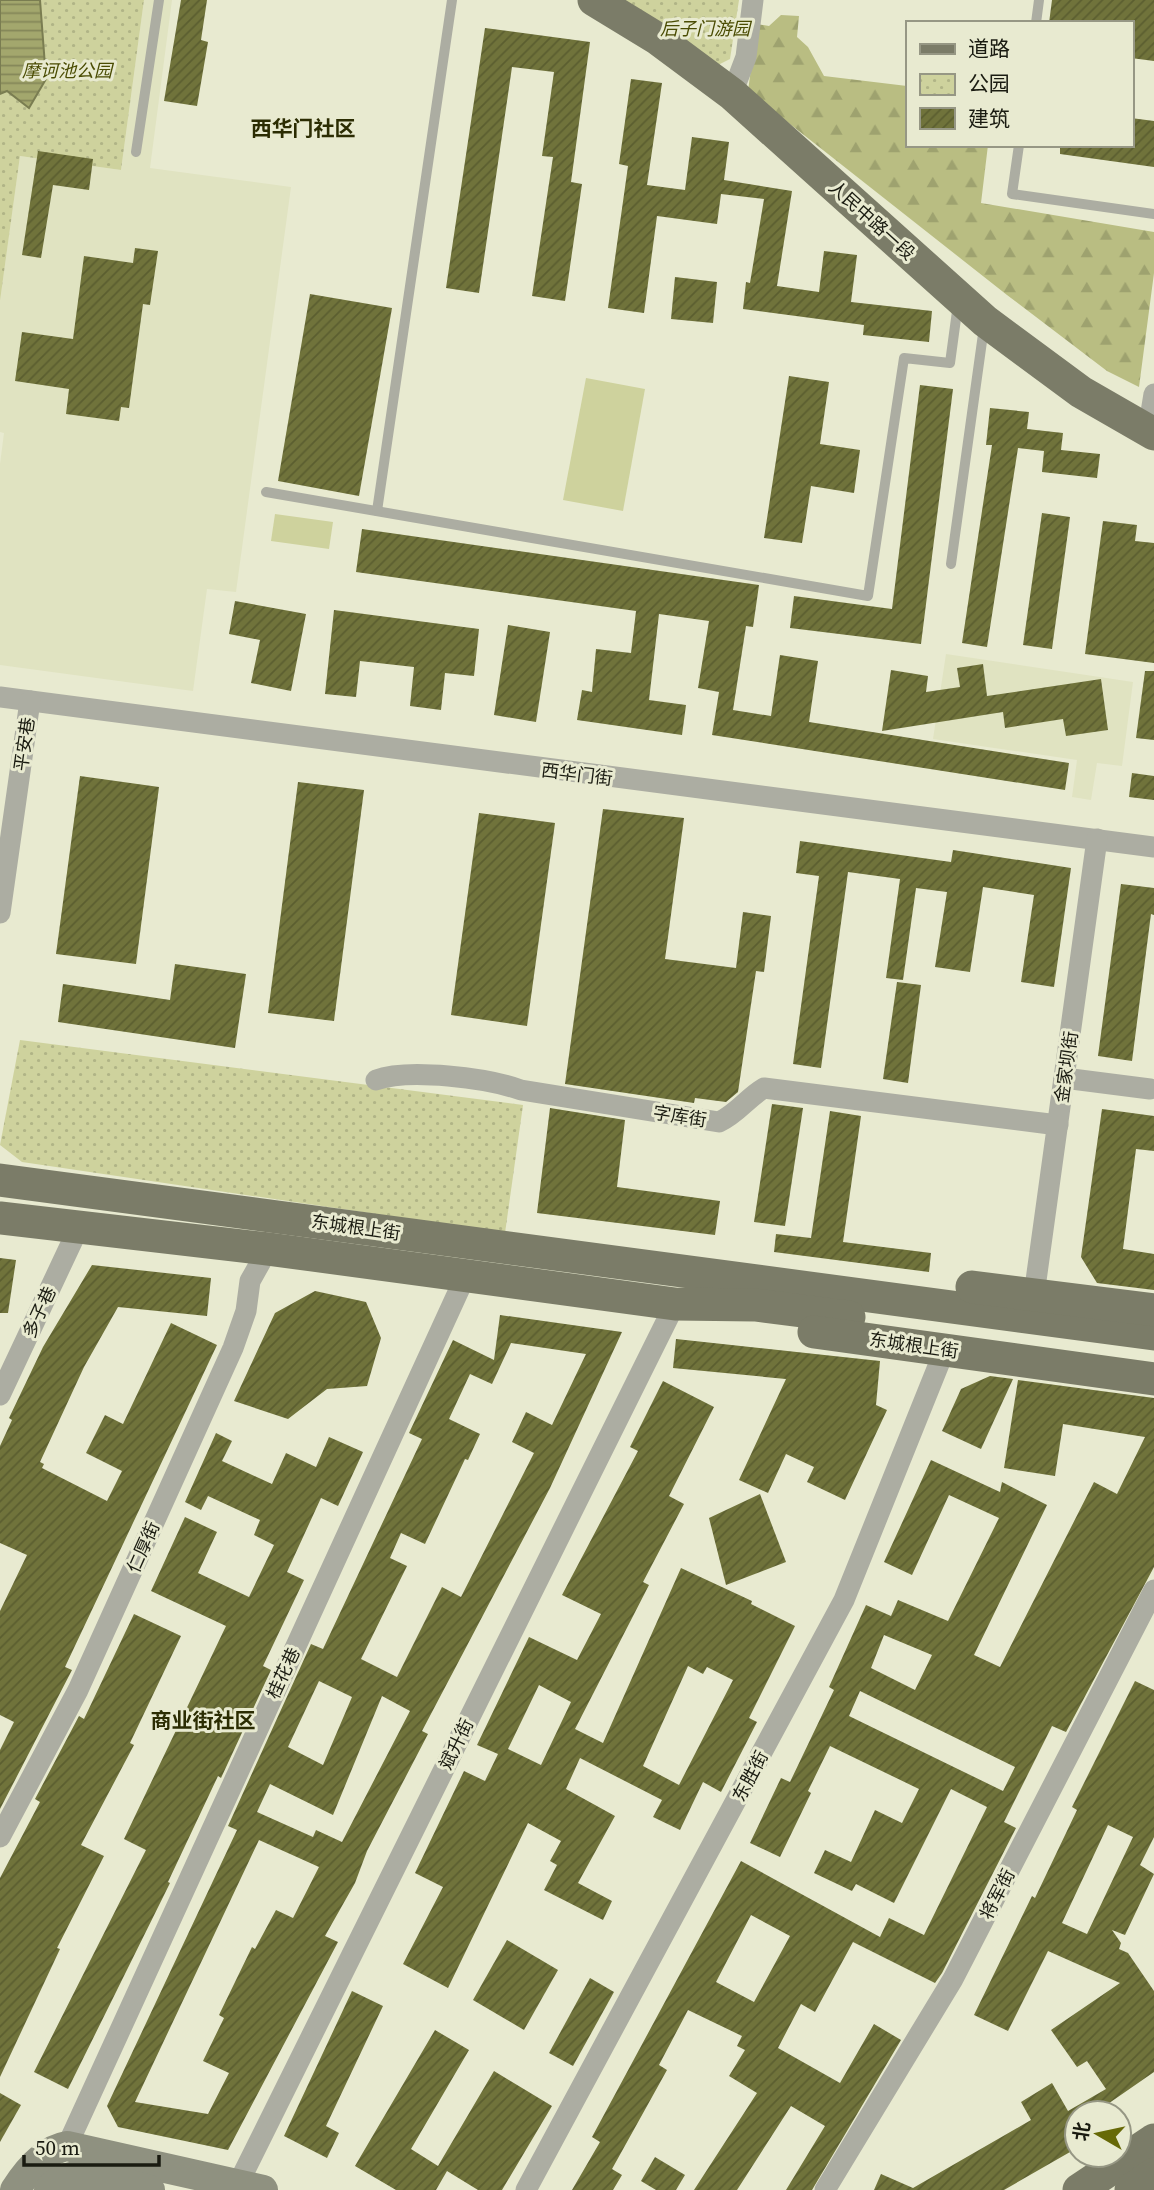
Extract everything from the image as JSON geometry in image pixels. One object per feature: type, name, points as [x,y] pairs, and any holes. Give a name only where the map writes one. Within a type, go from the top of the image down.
[{"type":"main road","name":"人民中路一段","points":[[594,0],[658,39],[732,94],[985,321],[1081,391],[1151,433]]},
{"type":"main road","name":"东城根上街","points":[[0,1180],[1154,1334]]},
{"type":"main road","name":"东城根上街","points":[[0,1218],[268,1249],[675,1304],[755,1305],[1154,1355]]},
{"type":"main road","name":"东城根上街","points":[[713,1274],[822,1269],[1154,1310]]},
{"type":"main road","name":"东城根上街","points":[[675,1304],[740,1321],[1154,1379]]},
{"type":"main road","points":[[1079,2190],[1154,2140]]},
{"type":"main road","points":[[15,2190],[38,2161],[52,2151],[67,2146],[251,2187]]},
{"type":"main road","points":[[1131,2190],[1154,2174]]},
{"type":"main road","points":[[49,2190],[62,2178],[75,2175],[150,2190]]},
{"type":"street","points":[[732,94],[746,57],[753,0]]},
{"type":"street","points":[[1151,433],[1154,394]]},
{"type":"street","name":"西华门街","points":[[0,697],[1154,847]]},
{"type":"street","name":"平安巷","points":[[0,912],[30,701]]},
{"type":"street","name":"金家坝街","points":[[1034,1295],[1097,839]]},
{"type":"street","name":"字库街","points":[[376,1080],[394,1073],[499,1082],[521,1090],[719,1122],[733,1115],[749,1097],[764,1088],[1058,1125]]},
{"type":"street","points":[[1064,1078],[1150,1089]]},
{"type":"street","name":"多子巷","points":[[0,1395],[78,1229]]},
{"type":"street","name":"仁厚街","points":[[0,1837],[78,1690],[233,1348],[246,1311],[250,1281],[268,1249]]},
{"type":"street","name":"桂花巷","points":[[67,2146],[465,1277]]},
{"type":"street","name":"斌升街","points":[[251,2187],[675,1304]]},
{"type":"street","name":"东胜街","points":[[526,2190],[844,1600],[945,1349]]},
{"type":"street","name":"将军街","points":[[825,2190],[953,1979],[1154,1590]]},
{"type":"lane","points":[[136,152],[159,0]]},
{"type":"lane","points":[[377,511],[452,0]]},
{"type":"lane","points":[[1036,21],[1039,0]]},
{"type":"lane","points":[[1019,147],[1012,194],[1154,214]]},
{"type":"lane","points":[[266,492],[868,596],[904,358],[950,363],[959,298]]},
{"type":"lane","points":[[951,564],[985,321]]},
{"type":"shaded area","points":[[0,0],[40,0],[46,79],[29,108],[7,91],[0,94]]},
{"type":"shaded area","points":[[144,0],[172,0],[150,168],[291,187],[236,592],[207,589],[193,691],[0,665],[0,464],[4,433],[0,432],[0,301],[20,156],[121,170]]},
{"type":"shaded area","points":[[946,654],[1133,682],[1122,766],[1097,763],[1091,800],[1072,797],[1077,760],[933,739]]},
{"type":"green space","name":"摩诃池公园","points":[[0,0],[144,0],[121,170],[20,156],[0,301]]},
{"type":"green space","name":"后子门游园","points":[[613,0],[739,0],[730,59],[714,67]]},
{"type":"green space","points":[[781,15],[799,16],[797,37],[808,47],[824,76],[906,86],[906,147],[988,147],[981,203],[1154,232],[1154,273],[1139,387],[1107,371],[748,91],[757,24],[769,26]]},
{"type":"green space","points":[[586,378],[645,389],[623,511],[563,500]]},
{"type":"green space","points":[[275,514],[333,522],[329,549],[271,541]]},
{"type":"green space","points":[[20,1040],[523,1105],[505,1233],[22,1162],[0,1145]]},
{"type":"building","points":[[181,0],[207,0],[201,40],[208,42],[197,106],[164,101]]},
{"type":"building","points":[[1052,0],[1154,0],[1154,61],[1133,58],[1133,21],[1049,21]]},
{"type":"building","points":[[485,28],[590,42],[571,182],[582,184],[565,301],[532,296],[553,157],[542,156],[554,72],[512,67],[479,293],[446,288]]},
{"type":"building","points":[[631,79],[662,83],[647,185],[685,190],[692,137],[729,142],[724,180],[792,191],[777,286],[819,292],[824,251],[857,255],[851,302],[932,311],[929,342],[863,335],[864,325],[743,309],[746,282],[750,283],[764,199],[721,194],[717,224],[657,216],[644,313],[608,308],[628,166],[619,164]]},
{"type":"building","points":[[1133,118],[1154,121],[1154,167],[1060,154],[1060,147],[1133,147]]},
{"type":"building","points":[[38,151],[93,159],[89,190],[53,185],[41,258],[22,255]]},
{"type":"building","points":[[135,248],[158,251],[150,305],[143,304],[129,408],[121,407],[119,421],[66,414],[69,389],[15,381],[22,332],[73,339],[84,256],[133,263]]},
{"type":"building","points":[[675,277],[717,282],[713,323],[671,319]]},
{"type":"building","points":[[310,294],[392,308],[359,496],[278,481]]},
{"type":"building","points":[[789,376],[829,382],[820,444],[860,450],[854,493],[811,486],[802,543],[764,538]]},
{"type":"building","points":[[920,385],[953,389],[921,644],[790,628],[794,596],[892,609]]},
{"type":"building","points":[[990,408],[1029,412],[1027,429],[1063,433],[1061,450],[1100,454],[1097,478],[1042,472],[1044,451],[1018,448],[987,647],[962,643],[992,445],[986,445]]},
{"type":"building","points":[[1042,513],[1070,517],[1052,649],[1023,645]]},
{"type":"building","points":[[1103,521],[1137,525],[1135,541],[1154,543],[1154,663],[1085,654]]},
{"type":"building","points":[[362,529],[759,585],[753,627],[746,626],[733,710],[771,716],[780,655],[818,661],[809,722],[1069,763],[1065,790],[712,735],[719,692],[698,688],[709,621],[659,614],[649,700],[686,705],[682,735],[577,720],[582,690],[592,692],[596,649],[631,653],[636,611],[356,572]]},
{"type":"building","points":[[235,601],[306,614],[291,691],[251,683],[260,640],[229,634]]},
{"type":"building","points":[[334,610],[479,629],[474,676],[445,673],[441,710],[410,706],[414,667],[360,661],[356,697],[325,694]]},
{"type":"building","points":[[508,625],[550,632],[536,722],[494,715]]},
{"type":"building","points":[[983,664],[987,696],[1101,679],[1108,730],[1066,736],[1063,719],[1005,728],[1003,712],[882,731],[891,670],[928,676],[926,692],[960,687],[957,668]]},
{"type":"building","points":[[1145,671],[1154,671],[1154,740],[1136,738]]},
{"type":"building","points":[[1132,773],[1154,776],[1154,800],[1129,797]]},
{"type":"building","points":[[80,776],[159,787],[136,964],[56,954]]},
{"type":"building","points":[[298,782],[364,790],[334,1021],[268,1013]]},
{"type":"building","points":[[603,809],[684,818],[665,959],[736,968],[743,912],[771,916],[764,972],[756,971],[738,1092],[726,1102],[695,1098],[694,1103],[565,1084]]},
{"type":"building","points":[[479,813],[555,823],[527,1026],[451,1015]]},
{"type":"building","points":[[800,841],[951,862],[953,850],[1071,868],[1054,987],[1021,982],[1034,895],[983,887],[970,972],[935,967],[947,892],[916,888],[903,980],[886,978],[900,879],[848,872],[821,1068],[793,1064],[819,876],[796,873]]},
{"type":"building","points":[[1121,884],[1154,888],[1154,915],[1151,914],[1132,1061],[1098,1056]]},
{"type":"building","points":[[175,964],[246,974],[235,1048],[58,1022],[63,984],[170,1000]]},
{"type":"building","points":[[897,982],[921,985],[908,1083],[883,1079]]},
{"type":"building","points":[[772,1104],[803,1108],[785,1226],[754,1222]]},
{"type":"building","points":[[550,1108],[625,1120],[617,1187],[720,1201],[715,1235],[537,1213]]},
{"type":"building","points":[[1102,1109],[1154,1116],[1154,1151],[1136,1149],[1123,1249],[1154,1254],[1154,1290],[1097,1283],[1081,1257]]},
{"type":"building","points":[[830,1111],[861,1116],[843,1242],[931,1253],[929,1272],[774,1252],[776,1234],[811,1238]]},
{"type":"building","points":[[0,1258],[16,1260],[8,1313],[0,1313]]},
{"type":"building","points":[[92,1265],[211,1278],[207,1316],[118,1307],[84,1367],[40,1462],[44,1464],[42,1468],[107,1501],[122,1471],[86,1453],[105,1415],[123,1424],[171,1323],[217,1345],[65,1667],[72,1670],[0,1809],[0,1750],[14,1722],[0,1715],[0,1611],[27,1555],[0,1543],[0,1446],[12,1420],[9,1418],[43,1347]]},
{"type":"building","points":[[315,1291],[366,1302],[381,1338],[367,1386],[327,1389],[288,1419],[234,1401],[275,1313]]},
{"type":"building","points":[[500,1315],[622,1332],[550,1488],[422,1731],[428,1734],[367,1851],[355,1883],[325,1936],[338,1942],[228,2150],[118,2127],[107,2106],[237,1830],[228,1826],[311,1644],[323,1649],[422,1439],[409,1433],[453,1340],[494,1360]],"holes":[[[511,1343],[586,1354],[552,1425],[526,1412],[512,1442],[534,1453],[461,1597],[442,1587],[397,1677],[361,1659],[407,1566],[390,1558],[401,1533],[425,1544],[465,1459],[468,1460],[480,1434],[449,1419],[470,1374],[492,1384]],[[319,1681],[352,1697],[323,1765],[288,1747]],[[382,1696],[410,1711],[342,1842],[316,1830],[313,1837],[257,1812],[270,1784],[333,1815]],[[259,1840],[319,1867],[293,1918],[276,1910],[255,1949],[252,1947],[219,2015],[224,2018],[203,2061],[229,2073],[208,2114],[135,2102]]]},
{"type":"building","points":[[676,1339],[880,1361],[876,1405],[887,1410],[845,1500],[807,1482],[814,1467],[786,1454],[768,1493],[739,1480],[786,1379],[673,1368]]},
{"type":"building","points":[[990,1376],[1013,1379],[981,1449],[942,1431],[961,1389]]},
{"type":"building","points":[[1018,1380],[1154,1398],[1154,1567],[1066,1732],[1052,1726],[1004,1822],[1016,1828],[942,1973],[935,1983],[853,1942],[815,2012],[801,2004],[778,2048],[840,2083],[874,2024],[901,2040],[812,2190],[786,2190],[825,2126],[791,2106],[737,2190],[694,2190],[757,2093],[729,2076],[745,2050],[737,2046],[742,2036],[688,2010],[659,2065],[667,2070],[612,2169],[622,2175],[613,2190],[572,2190],[600,2142],[592,2137],[741,1861],[880,1937],[889,1918],[924,1935],[987,1807],[951,1789],[894,1903],[856,1884],[852,1891],[814,1873],[825,1850],[851,1862],[875,1810],[902,1823],[919,1789],[830,1746],[780,1857],[750,1843],[781,1778],[790,1782],[834,1690],[829,1687],[866,1605],[891,1616],[898,1600],[948,1621],[999,1518],[949,1495],[912,1575],[884,1562],[931,1460],[1000,1492],[1002,1482],[1047,1505],[974,1655],[1000,1667],[1094,1482],[1117,1494],[1145,1437],[1063,1424],[1055,1476],[1004,1468]],"holes":[[[884,1635],[932,1655],[915,1690],[871,1668]],[[860,1691],[1015,1767],[1003,1791],[849,1716]],[[751,1915],[790,1936],[754,2002],[716,1982]]]},
{"type":"building","points":[[663,1381],[714,1407],[669,1496],[684,1504],[643,1582],[649,1585],[575,1729],[603,1743],[681,1568],[752,1601],[751,1604],[795,1626],[749,1718],[757,1722],[721,1792],[703,1782],[680,1830],[653,1817],[662,1800],[580,1758],[566,1789],[615,1816],[578,1883],[612,1901],[603,1920],[544,1890],[557,1865],[550,1861],[561,1841],[528,1823],[448,1988],[403,1964],[443,1887],[415,1873],[464,1771],[485,1781],[498,1754],[477,1745],[529,1637],[577,1660],[601,1614],[562,1595],[638,1451],[630,1447]],"holes":[[[688,1666],[703,1674],[707,1667],[733,1680],[679,1785],[643,1766]],[[539,1685],[571,1702],[541,1765],[508,1749]]]},
{"type":"building","points":[[216,1433],[232,1441],[222,1461],[272,1484],[286,1453],[316,1467],[329,1437],[363,1452],[338,1506],[321,1498],[287,1572],[304,1580],[263,1666],[271,1670],[68,2089],[34,2072],[146,1850],[124,1839],[226,1626],[151,1591],[185,1517],[217,1532],[198,1573],[249,1597],[274,1545],[254,1535],[260,1520],[208,1496],[201,1510],[185,1502]]},
{"type":"building","points":[[760,1494],[786,1562],[726,1585],[709,1518]]},
{"type":"building","points":[[134,1614],[181,1636],[130,1743],[134,1745],[81,1845],[104,1856],[57,1948],[60,1949],[0,2077],[0,1878],[40,1802],[35,1799],[79,1716],[84,1719]]},
{"type":"building","points":[[1135,1681],[1154,1690],[1154,1837],[1140,1865],[1154,1874],[1125,1935],[1112,1930],[1121,1943],[1119,1949],[1128,1953],[1154,1991],[1154,2072],[1115,2099],[1089,2099],[1106,2089],[1087,2061],[1077,2067],[1051,2030],[1120,1983],[1048,1951],[1008,2031],[974,2015],[1077,1810],[1072,1807]],"holes":[[[1108,1825],[1133,1837],[1087,1934],[1062,1923]]]},
{"type":"building","points":[[507,1940],[558,1970],[524,2030],[473,2000]]},
{"type":"building","points":[[590,1978],[614,1992],[573,2066],[549,2053]]},
{"type":"building","points":[[352,1991],[383,2006],[326,2126],[339,2133],[327,2158],[284,2136]]},
{"type":"building","points":[[435,2030],[469,2050],[411,2149],[438,2166],[494,2071],[552,2106],[502,2190],[478,2190],[447,2171],[436,2190],[396,2190],[355,2166]]},
{"type":"building","points":[[1052,2083],[1063,2102],[1063,2156],[1004,2190],[874,2190],[881,2174],[913,2188],[1031,2120],[1021,2102]]},
{"type":"building","points":[[0,2093],[21,2105],[0,2142]]},
{"type":"building","points":[[655,2157],[685,2175],[676,2190],[656,2190],[641,2181]]},
{"type":"district","name":"西华门社区","points":[[303,128]]},
{"type":"district","name":"商业街社区","points":[[203,1720]]}]
